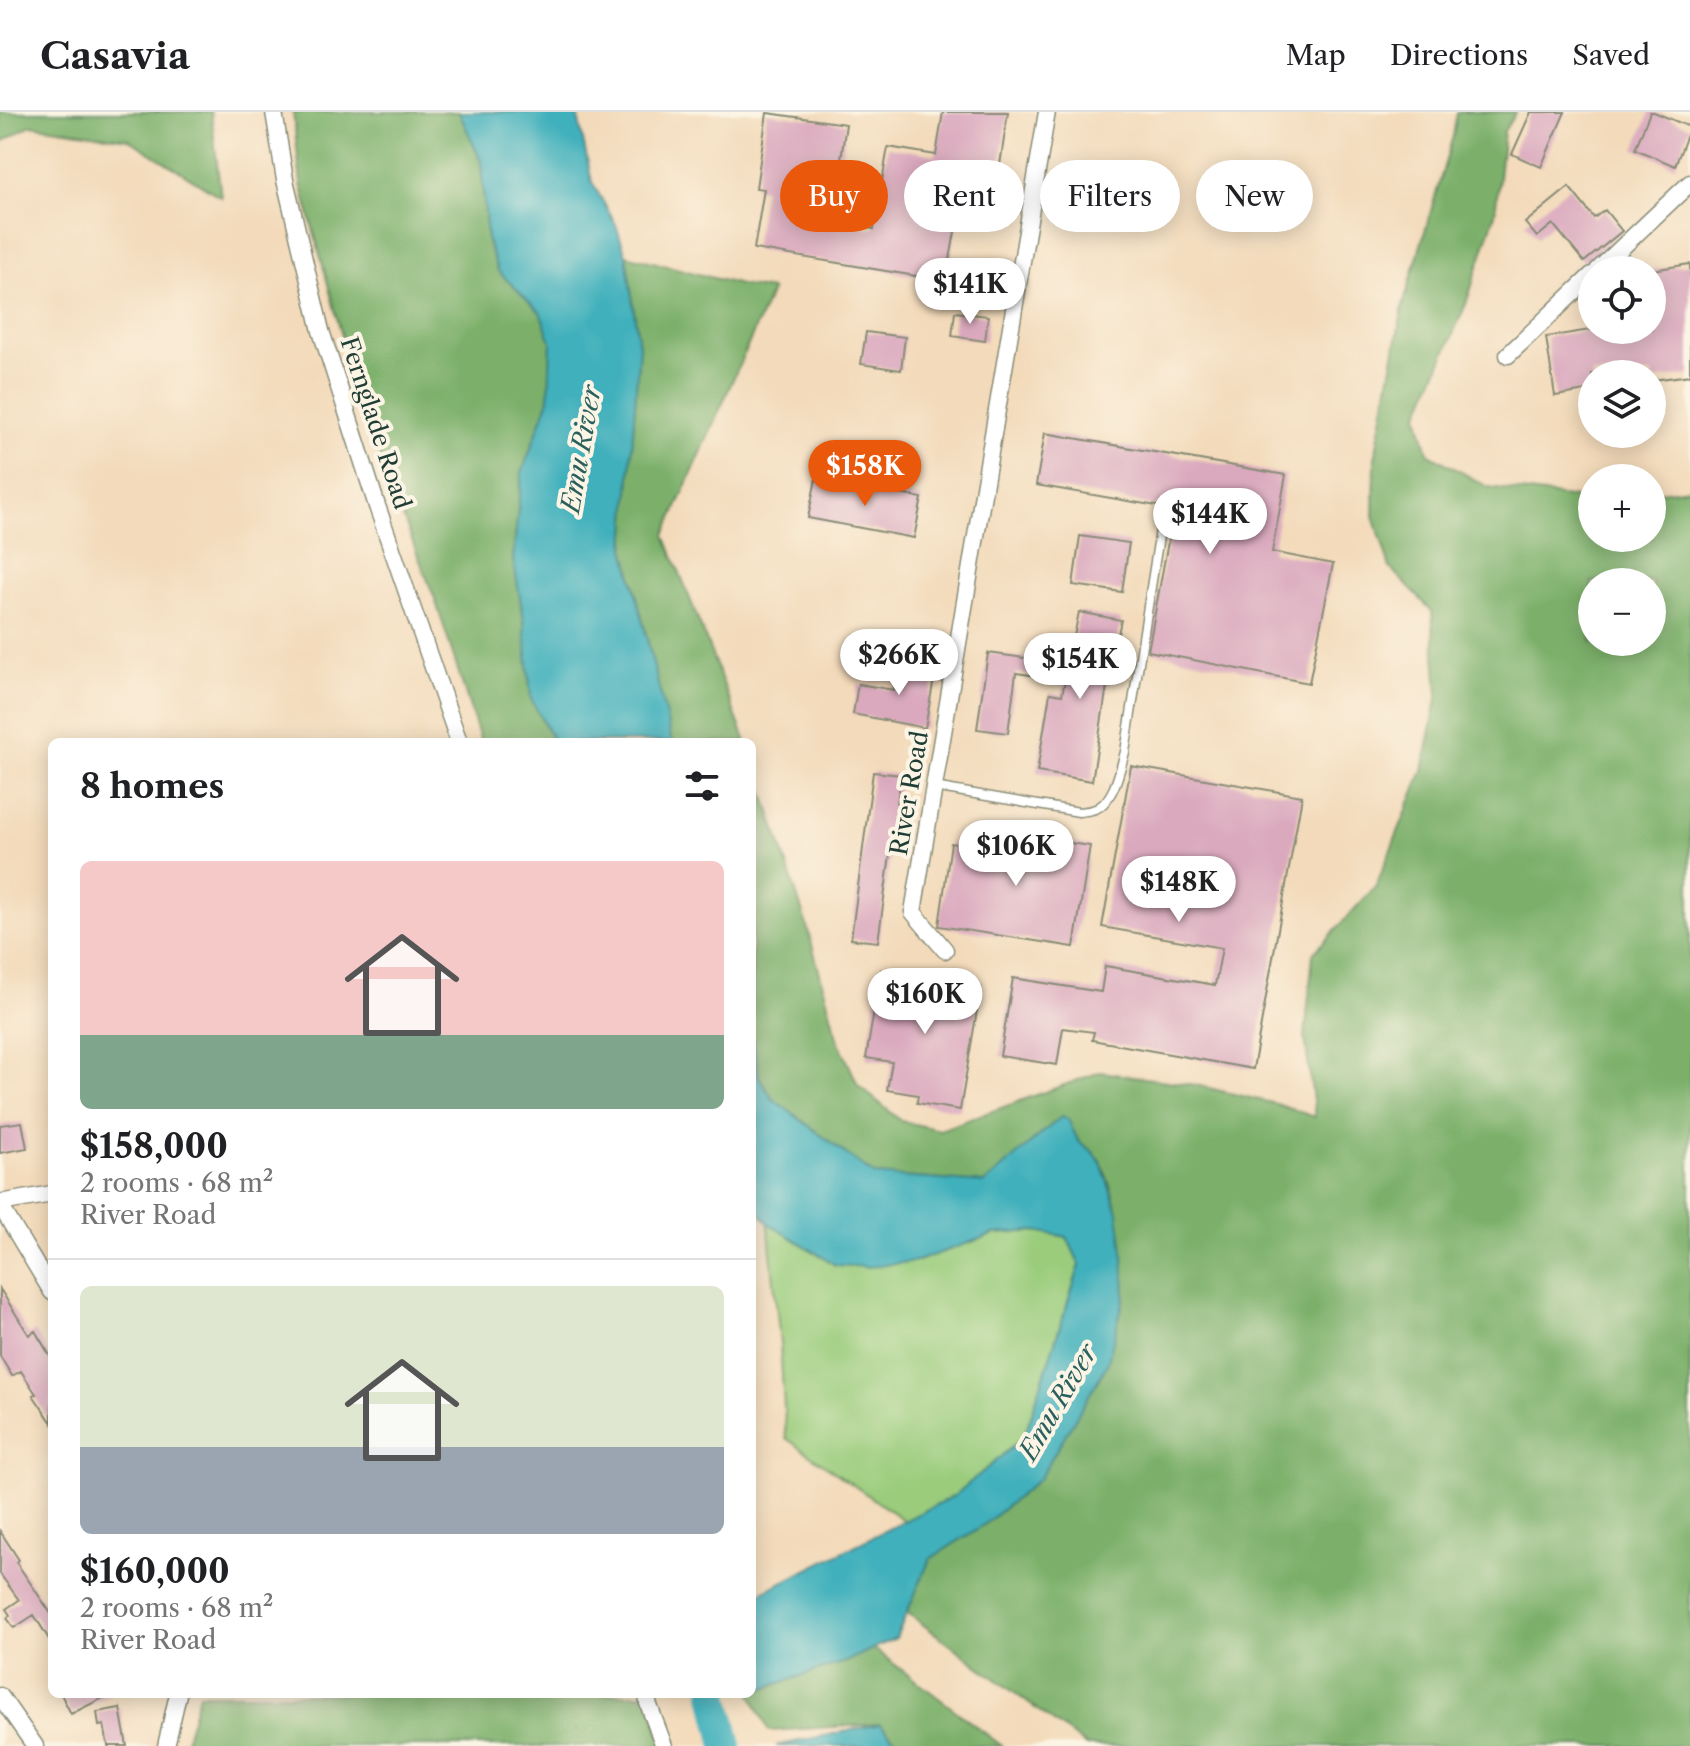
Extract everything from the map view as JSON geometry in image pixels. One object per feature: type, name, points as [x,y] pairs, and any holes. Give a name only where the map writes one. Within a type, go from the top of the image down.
[{"type":"street","name":"Fernglade Road","points":[[274,112],[285,180],[321,331],[458,738]]},
{"type":"street","name":"River Road","points":[[945,950],[913,912],[1047,112]]},
{"type":"street","points":[[1613,256],[1690,183]]},
{"type":"street","points":[[1508,355],[1578,288]]},
{"type":"street","points":[[48,1195],[0,1204],[48,1285]]},
{"type":"street","points":[[0,1696],[35,1746]]},
{"type":"street","points":[[166,1746],[177,1698]]},
{"type":"street","points":[[647,1698],[664,1746]]},
{"type":"lane","points":[[934,787],[1079,812],[1100,807],[1117,780],[1125,752],[1160,530]]},
{"type":"green space","points":[[0,112],[211,112],[221,197],[128,139],[31,125],[0,143]]},
{"type":"green space","points":[[293,112],[459,112],[481,161],[487,240],[498,271],[540,312],[551,341],[549,399],[522,473],[513,559],[524,620],[531,699],[552,738],[480,738],[435,599],[364,418],[301,184]]},
{"type":"green space","points":[[1457,112],[1516,112],[1504,131],[1495,214],[1466,304],[1418,415],[1428,453],[1488,487],[1578,498],[1578,552],[1666,552],[1666,491],[1690,488],[1690,1746],[1086,1746],[906,1612],[930,1559],[985,1524],[1039,1479],[1118,1212],[1102,1166],[1062,1117],[985,1183],[874,1175],[772,1098],[759,1077],[756,1059],[756,769],[807,926],[838,1040],[858,1085],[901,1121],[940,1130],[1100,1072],[1196,1085],[1276,1104],[1315,1117],[1305,1037],[1313,954],[1376,886],[1423,771],[1438,694],[1432,611],[1390,568],[1374,516],[1375,457],[1403,306],[1453,136]]},
{"type":"green space","points":[[626,255],[740,285],[772,290],[665,535],[744,738],[671,738],[625,548],[639,346]]},
{"type":"green space","points":[[768,1223],[835,1265],[917,1261],[994,1234],[1036,1231],[1067,1237],[1080,1265],[1024,1437],[954,1496],[905,1521],[786,1438]]},
{"type":"green space","points":[[873,1648],[1002,1746],[902,1746],[880,1724],[769,1731],[753,1698],[756,1698],[756,1691],[847,1661]]},
{"type":"green space","points":[[198,1698],[648,1698],[664,1746],[184,1746]]},
{"type":"water","points":[[459,112],[577,112],[592,182],[616,225],[626,255],[639,346],[625,548],[671,738],[552,738],[531,699],[524,620],[513,559],[522,473],[549,399],[551,341],[540,312],[498,271],[487,240],[481,161]]},
{"type":"water","points":[[756,1059],[759,1077],[772,1098],[874,1175],[985,1183],[1062,1116],[1068,1119],[1078,1141],[1092,1151],[1101,1163],[1118,1212],[1125,1295],[1107,1365],[1039,1479],[985,1524],[930,1559],[896,1638],[847,1661],[756,1691],[756,1595],[954,1496],[1024,1437],[1080,1265],[1067,1237],[1036,1231],[994,1234],[917,1261],[868,1267],[836,1265],[768,1223],[756,1207]]},
{"type":"water","points":[[880,1724],[902,1746],[776,1746]]},
{"type":"building","points":[[943,112],[1008,112],[1001,160],[904,160],[904,232],[955,232],[946,281],[754,249],[764,189],[756,188],[767,113],[846,124],[841,160],[780,160],[780,232],[888,232],[888,147],[936,155]]},
{"type":"building","points":[[1531,112],[1565,112],[1541,167],[1512,154]]},
{"type":"building","points":[[1650,112],[1690,127],[1675,166],[1635,149]]},
{"type":"building","points":[[1569,187],[1594,218],[1605,210],[1622,231],[1591,256],[1579,256],[1553,224],[1537,237],[1525,223]]},
{"type":"building","points":[[1690,264],[1690,375],[1666,378],[1666,360],[1578,360],[1578,392],[1555,396],[1546,337],[1578,332],[1578,344],[1666,344],[1666,268]]},
{"type":"building","points":[[955,312],[988,316],[985,341],[952,336]]},
{"type":"building","points":[[866,332],[905,337],[901,370],[861,364]]},
{"type":"building","points":[[1045,433],[1286,475],[1272,552],[1333,564],[1309,683],[1148,651],[1174,509],[1036,485]]},
{"type":"building","points":[[816,479],[922,498],[914,538],[808,518]]},
{"type":"building","points":[[1080,536],[1129,543],[1122,592],[1073,585]]},
{"type":"building","points":[[1079,612],[1121,620],[1092,781],[1037,772],[1050,693],[1062,695]]},
{"type":"building","points":[[988,653],[1039,660],[1037,676],[1016,673],[1008,733],[977,729]]},
{"type":"building","points":[[900,661],[936,668],[925,728],[853,714],[858,684],[894,690]]},
{"type":"building","points":[[1131,766],[1302,796],[1253,1069],[1092,1040],[1094,1032],[1063,1028],[1057,1065],[1000,1056],[1013,978],[1101,992],[1105,966],[1215,985],[1222,948],[1102,927]]},
{"type":"building","points":[[873,772],[901,775],[878,942],[851,939]]},
{"type":"building","points":[[976,829],[1090,846],[1074,947],[939,926],[951,843],[973,846]]},
{"type":"building","points":[[881,970],[981,987],[960,1110],[917,1103],[918,1095],[887,1090],[892,1062],[866,1058]]},
{"type":"building","points":[[22,1122],[27,1148],[0,1153],[0,1125]]},
{"type":"building","points":[[0,1289],[29,1335],[35,1331],[48,1352],[48,1417],[21,1371],[12,1376],[0,1356]]},
{"type":"building","points":[[0,1531],[19,1560],[16,1562],[48,1609],[48,1638],[34,1615],[14,1628],[7,1618],[10,1615],[6,1609],[19,1600],[0,1574]]},
{"type":"building","points":[[63,1698],[103,1698],[71,1714]]},
{"type":"building","points":[[120,1708],[127,1746],[108,1746],[104,1725],[99,1726],[97,1712]]},
{"type":"waterway","name":"Emu River","points":[[716,1698],[727,1746]]}]
